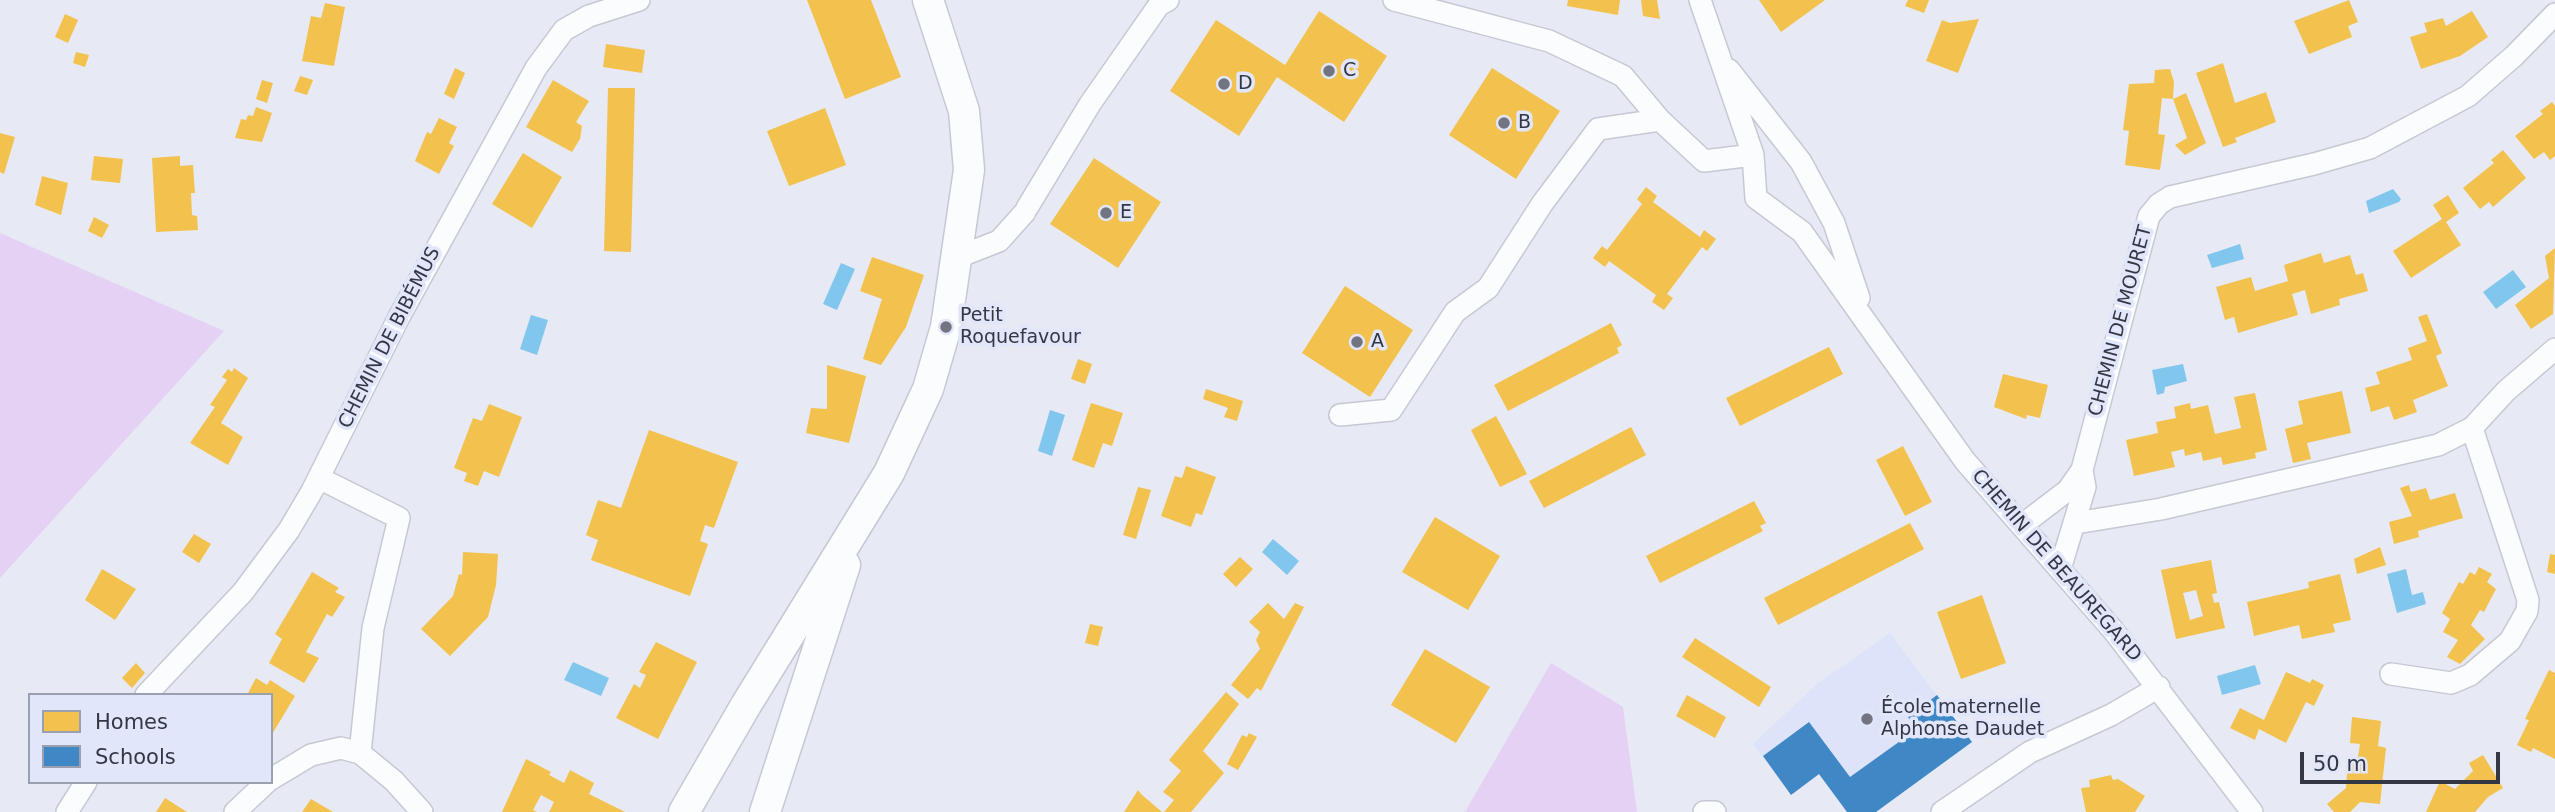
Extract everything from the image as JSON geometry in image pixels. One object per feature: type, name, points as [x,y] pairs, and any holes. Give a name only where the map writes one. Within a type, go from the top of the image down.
[{"type":"main road","points":[[684,812],[746,705],[858,524],[911,431],[928,389],[946,327],[969,170],[964,111],[928,0]]},
{"type":"main road","points":[[765,812],[858,524]]},
{"type":"main road","points":[[746,705],[761,700],[774,700],[787,713],[793,730]]},
{"type":"street","name":"CHEMIN DE BIBÉMUS","points":[[148,693],[268,561],[318,478],[399,317],[536,68],[564,30],[589,16],[639,0]]},
{"type":"street","points":[[958,257],[999,241],[1026,210],[1090,104],[1159,5],[1168,0]]},
{"type":"street","points":[[1394,0],[1549,41],[1623,76],[1660,120],[1704,161],[1753,155]]},
{"type":"street","name":"CHEMIN DE BEAUREGARD","points":[[1700,0],[1753,155],[1756,198],[1802,232],[1965,461],[2060,569],[2158,687],[2252,812]]},
{"type":"street","name":"CHEMIN DE MOURET","points":[[2082,470],[2149,216],[2159,204],[2170,197],[2314,164],[2370,148],[2468,96],[2514,56],[2555,14]]},
{"type":"street","name":"CHEMIN DE BEAUREGARD","points":[[1719,57],[1801,162],[1834,223],[1865,317]]},
{"type":"street","points":[[1340,415],[1391,410],[1455,312],[1488,288],[1542,204],[1598,128],[1660,120]]},
{"type":"street","points":[[2076,523],[2161,509],[2438,445],[2472,428],[2505,391],[2555,349]]},
{"type":"street","points":[[2391,674],[2451,683],[2470,675],[2510,642],[2527,611],[2528,600],[2472,428]]},
{"type":"street","points":[[2060,569],[2085,487],[2082,470]]},
{"type":"street","points":[[2022,525],[2068,490],[2082,470]]},
{"type":"street","points":[[318,478],[399,518],[373,628],[360,753]]},
{"type":"street","points":[[1942,812],[2030,752],[2111,715],[2158,687]]},
{"type":"street","points":[[273,779],[312,755],[341,748],[360,753],[394,781],[422,812]]},
{"type":"street","points":[[67,812],[85,784]]},
{"type":"street","points":[[235,812],[266,784]]},
{"type":"street","points":[[1704,812],[1715,812]]},
{"type":"shaded area","points":[[0,233],[224,331],[0,578]]},
{"type":"shaded area","name":"École maternelle Alphonse Daudet","points":[[1890,633],[1972,742],[1876,812],[1847,812],[1819,775],[1791,795],[1753,744],[1817,684]]},
{"type":"shaded area","points":[[1551,663],[1623,707],[1637,812],[1465,812]]},
{"type":"water","points":[[2393,189],[2401,199],[2399,202],[2369,213],[2366,201]]},
{"type":"water","points":[[2240,244],[2244,259],[2212,268],[2207,255]]},
{"type":"water","points":[[841,263],[855,269],[837,310],[823,304]]},
{"type":"water","points":[[2513,270],[2526,287],[2496,309],[2483,292]]},
{"type":"water","points":[[531,315],[548,320],[537,355],[520,349]]},
{"type":"water","points":[[2183,364],[2187,381],[2165,387],[2164,393],[2157,395],[2152,370]]},
{"type":"water","points":[[1050,410],[1065,415],[1052,456],[1038,451]]},
{"type":"water","points":[[1273,539],[1299,561],[1287,575],[1262,552]]},
{"type":"water","points":[[2406,569],[2412,595],[2423,592],[2426,604],[2397,613],[2387,574]]},
{"type":"water","points":[[573,662],[609,678],[601,696],[564,680]]},
{"type":"water","points":[[2255,665],[2261,684],[2222,695],[2217,676]]},
{"type":"building: Homes","points":[[807,0],[871,0],[901,77],[845,99]]},
{"type":"building: Homes","points":[[1568,0],[1620,0],[1618,15],[1567,6]]},
{"type":"building: Homes","points":[[1641,0],[1657,0],[1660,19],[1643,16]]},
{"type":"building: Homes","points":[[1759,0],[1825,0],[1781,32]]},
{"type":"building: Homes","points":[[1908,0],[1929,0],[1924,13],[1905,6]]},
{"type":"building: Homes","points":[[2349,0],[2358,22],[2348,26],[2352,37],[2309,54],[2294,21]]},
{"type":"building: Homes","points":[[325,3],[345,7],[334,66],[302,61],[311,16],[321,18]]},
{"type":"building: Homes","points":[[1319,11],[1387,56],[1344,122],[1277,77],[1239,136],[1170,91],[1216,20],[1285,65]]},
{"type":"building: Homes","points":[[2472,11],[2488,37],[2460,56],[2421,69],[2410,37],[2427,32],[2424,23],[2443,18],[2446,26]]},
{"type":"building: Homes","points":[[65,14],[78,20],[68,43],[55,37]]},
{"type":"building: Homes","points":[[1979,19],[1958,73],[1926,61],[1942,20],[1950,23]]},
{"type":"building: Homes","points":[[606,44],[645,50],[642,73],[603,67]]},
{"type":"building: Homes","points":[[76,52],[89,55],[85,67],[73,63]]},
{"type":"building: Homes","points":[[2223,63],[2235,103],[2266,92],[2276,122],[2235,138],[2237,142],[2223,147],[2196,73]]},
{"type":"building: Homes","points":[[455,68],[465,73],[454,99],[444,94]]},
{"type":"building: Homes","name":"B","points":[[1492,68],[1560,111],[1516,179],[1449,135]]},
{"type":"building: Homes","points":[[2170,69],[2174,82],[2173,99],[2162,98],[2158,134],[2165,135],[2160,170],[2125,165],[2129,131],[2123,130],[2129,84],[2154,83],[2155,70]]},
{"type":"building: Homes","points":[[300,76],[313,80],[307,95],[294,91]]},
{"type":"building: Homes","points":[[262,80],[273,83],[267,103],[256,99]]},
{"type":"building: Homes","points":[[553,80],[589,101],[576,122],[582,126],[580,139],[572,152],[526,127]]},
{"type":"building: Homes","points":[[608,88],[635,88],[631,252],[604,251]]},
{"type":"building: Homes","points":[[2186,93],[2206,143],[2185,155],[2175,145],[2187,138],[2173,99]]},
{"type":"building: Homes","points":[[2552,102],[2555,106],[2555,156],[2550,160],[2544,152],[2534,159],[2515,136],[2543,114],[2540,111]]},
{"type":"building: Homes","points":[[256,107],[272,113],[262,142],[235,138],[241,119],[246,120],[248,115],[253,116]]},
{"type":"building: Homes","points":[[825,108],[846,165],[789,186],[767,131]]},
{"type":"building: Homes","points":[[439,118],[457,127],[449,143],[454,146],[439,174],[415,161],[427,132],[431,134]]},
{"type":"building: Homes","points":[[0,133],[15,137],[4,174],[0,172]]},
{"type":"building: Homes","points":[[2503,150],[2526,178],[2493,207],[2489,202],[2480,209],[2463,188],[2494,163],[2491,160]]},
{"type":"building: Homes","points":[[523,153],[562,177],[532,228],[492,204]]},
{"type":"building: Homes","points":[[94,156],[123,159],[120,183],[91,180]]},
{"type":"building: Homes","points":[[180,156],[180,166],[193,165],[195,193],[191,193],[192,215],[197,216],[198,230],[156,232],[152,158]]},
{"type":"building: Homes","name":"E","points":[[1094,158],[1161,202],[1118,268],[1050,224]]},
{"type":"building: Homes","points":[[42,176],[68,183],[61,215],[35,205]]},
{"type":"building: Homes","points":[[1646,187],[1657,196],[1653,202],[1700,237],[1704,230],[1716,239],[1707,251],[1702,247],[1667,294],[1673,298],[1664,310],[1652,302],[1656,295],[1609,261],[1605,267],[1593,258],[1602,246],[1607,250],[1642,204],[1637,199]]},
{"type":"building: Homes","points":[[2448,195],[2459,213],[2446,222],[2461,245],[2411,278],[2393,251],[2442,219],[2433,205]]},
{"type":"building: Homes","points":[[94,217],[109,225],[102,238],[88,231]]},
{"type":"building: Homes","points":[[2555,248],[2553,314],[2531,329],[2515,305],[2549,278],[2545,256]]},
{"type":"building: Homes","points":[[2321,253],[2324,263],[2350,255],[2356,275],[2363,273],[2368,291],[2339,299],[2340,305],[2311,314],[2305,290],[2292,294],[2298,315],[2238,333],[2234,317],[2225,320],[2216,287],[2251,277],[2255,291],[2288,281],[2284,265]]},
{"type":"building: Homes","points":[[872,257],[924,275],[906,327],[881,365],[863,359],[882,299],[860,291]]},
{"type":"building: Homes","name":"A","points":[[1345,286],[1413,330],[1370,397],[1302,353]]},
{"type":"building: Homes","points":[[2427,314],[2442,353],[2436,356],[2448,386],[2413,400],[2417,412],[2394,420],[2389,406],[2371,412],[2365,388],[2380,384],[2376,372],[2412,360],[2408,348],[2427,341],[2418,317]]},
{"type":"building: Homes","points":[[1611,323],[1622,345],[1617,348],[1619,353],[1508,411],[1494,385]]},
{"type":"building: Homes","points":[[1829,347],[1843,374],[1740,426],[1726,398]]},
{"type":"building: Homes","points":[[1078,359],[1092,364],[1085,384],[1071,379]]},
{"type":"building: Homes","points":[[827,365],[866,376],[849,443],[806,433],[811,408],[827,409]]},
{"type":"building: Homes","points":[[234,368],[248,378],[221,423],[243,437],[228,465],[190,443],[215,407],[210,405],[227,380],[222,377],[228,369],[232,372]]},
{"type":"building: Homes","points":[[2003,374],[2048,385],[2040,418],[2027,415],[2026,419],[1994,407]]},
{"type":"building: Homes","points":[[1206,389],[1243,401],[1237,421],[1224,417],[1228,408],[1203,399]]},
{"type":"building: Homes","points":[[2342,391],[2351,433],[2307,443],[2311,459],[2293,463],[2285,429],[2303,424],[2298,401]]},
{"type":"building: Homes","points":[[2255,393],[2267,450],[2255,453],[2256,458],[2223,465],[2221,457],[2203,461],[2201,452],[2185,456],[2184,449],[2171,452],[2175,467],[2134,476],[2126,440],[2158,433],[2156,422],[2176,418],[2174,407],[2190,403],[2191,409],[2208,405],[2215,434],[2241,428],[2234,397]]},
{"type":"building: Homes","points":[[1091,403],[1123,413],[1112,446],[1103,443],[1094,468],[1072,460]]},
{"type":"building: Homes","points":[[489,404],[522,417],[499,477],[484,471],[478,486],[464,481],[467,473],[454,468],[473,418],[482,421]]},
{"type":"building: Homes","points":[[1496,416],[1527,474],[1500,487],[1471,430]]},
{"type":"building: Homes","points":[[1631,427],[1646,455],[1544,508],[1529,481]]},
{"type":"building: Homes","points":[[649,430],[738,462],[714,528],[705,525],[700,541],[708,544],[690,596],[591,560],[598,540],[586,535],[598,500],[621,508]]},
{"type":"building: Homes","points":[[1903,446],[1932,502],[1905,516],[1876,460]]},
{"type":"building: Homes","points":[[1186,466],[1216,477],[1202,515],[1196,513],[1191,527],[1161,516],[1175,476],[1182,478]]},
{"type":"building: Homes","points":[[2409,485],[2411,492],[2426,488],[2430,500],[2455,493],[2463,518],[2418,531],[2419,537],[2394,544],[2389,522],[2412,516],[2400,488]]},
{"type":"building: Homes","points":[[1138,487],[1151,490],[1136,539],[1123,535]]},
{"type":"building: Homes","points":[[1754,501],[1766,523],[1760,526],[1763,531],[1660,583],[1646,556]]},
{"type":"building: Homes","points":[[1435,517],[1500,556],[1468,610],[1402,572]]},
{"type":"building: Homes","points":[[1910,523],[1924,549],[1778,625],[1764,598]]},
{"type":"building: Homes","points":[[194,534],[211,544],[199,563],[182,552]]},
{"type":"building: Homes","points":[[2380,547],[2386,565],[2357,574],[2354,559]]},
{"type":"building: Homes","points":[[463,552],[498,554],[496,585],[488,617],[450,656],[421,629],[453,596],[459,574],[462,575]]},
{"type":"building: Homes","points":[[2550,554],[2555,555],[2555,574],[2547,572]]},
{"type":"building: Homes","points":[[1240,557],[1253,569],[1236,587],[1223,574]]},
{"type":"building: Homes","points":[[2211,560],[2217,593],[2212,594],[2214,603],[2219,602],[2225,628],[2176,639],[2161,570]],"holes":[[[2196,590],[2203,616],[2190,620],[2183,593]]]},
{"type":"building: Homes","points":[[2479,567],[2492,574],[2487,582],[2496,589],[2484,612],[2480,610],[2471,625],[2485,639],[2460,664],[2447,657],[2458,640],[2443,632],[2450,619],[2442,613],[2459,582],[2463,584],[2470,572],[2475,575]]},
{"type":"building: Homes","points":[[102,569],[136,589],[115,620],[85,600]]},
{"type":"building: Homes","points":[[312,572],[339,588],[335,592],[345,597],[332,617],[327,614],[306,652],[319,658],[304,683],[269,663],[282,639],[275,634]]},
{"type":"building: Homes","points":[[2340,574],[2351,620],[2333,624],[2335,632],[2302,639],[2299,625],[2254,636],[2247,602],[2309,588],[2308,582]]},
{"type":"building: Homes","points":[[1982,595],[2006,663],[1961,679],[1937,612]]},
{"type":"building: Homes","points":[[1268,603],[1284,619],[1295,603],[1304,607],[1261,691],[1257,688],[1248,699],[1231,685],[1260,649],[1256,640],[1260,632],[1249,622]]},
{"type":"building: Homes","points":[[1090,624],[1103,627],[1098,646],[1085,643]]},
{"type":"building: Homes","points":[[1695,638],[1771,687],[1759,707],[1682,657]]},
{"type":"building: Homes","points":[[656,642],[697,662],[658,739],[616,718],[634,684],[640,688],[646,675],[639,672]]},
{"type":"building: Homes","points":[[1425,649],[1490,687],[1456,743],[1391,705]]},
{"type":"building: Homes","points":[[136,663],[145,673],[132,688],[122,678]]},
{"type":"building: Homes","points":[[2549,670],[2555,673],[2555,759],[2533,748],[2531,752],[2517,745],[2529,720],[2525,719]]},
{"type":"building: Homes","points":[[2286,672],[2310,683],[2312,679],[2324,685],[2314,706],[2306,702],[2286,743],[2259,729],[2255,740],[2230,728],[2240,708],[2264,720]]},
{"type":"building: Homes","points":[[256,678],[267,685],[270,680],[295,696],[273,733],[273,693],[248,693]]},
{"type":"building: Homes","points":[[1226,692],[1239,704],[1203,751],[1224,773],[1191,812],[1164,812],[1174,800],[1163,792],[1181,771],[1169,760]]},
{"type":"building: Homes","points":[[1687,695],[1726,717],[1715,738],[1676,716]]},
{"type":"building: Homes","points":[[2352,717],[2381,721],[2378,746],[2386,748],[2380,804],[2360,802],[2350,812],[2334,812],[2327,804],[2346,788],[2348,762],[2357,763],[2360,744],[2350,743]]},
{"type":"building: Homes","points":[[1249,733],[1257,737],[1238,770],[1227,764],[1242,735],[1247,737]]},
{"type":"building: Homes","points":[[2483,755],[2503,788],[2488,797],[2475,812],[2426,812],[2440,781],[2455,789],[2473,771],[2469,763]]},
{"type":"building: Homes","points":[[526,759],[551,772],[549,775],[564,783],[570,770],[594,783],[589,794],[625,812],[549,812],[554,802],[541,795],[533,810],[537,812],[502,812]]},
{"type":"building: Homes","points":[[2111,775],[2113,780],[2118,779],[2145,796],[2135,812],[2086,812],[2081,788],[2090,787],[2089,780]]},
{"type":"building: Homes","points":[[1138,790],[1141,794],[1162,812],[1124,812]]},
{"type":"building: Homes","points":[[165,798],[187,812],[156,812]]},
{"type":"building: Homes","points":[[311,799],[333,812],[302,812]]},
{"type":"building: Schools","points":[[1937,695],[1972,742],[1876,812],[1847,812],[1819,774],[1791,795],[1763,756],[1809,722],[1850,777],[1917,729],[1908,717]]},
{"type":"place","name":"C","points":[[1329,71]]},
{"type":"place","name":"D","points":[[1224,84]]},
{"type":"place","name":"B","points":[[1504,123]]},
{"type":"place","name":"E","points":[[1106,213]]},
{"type":"place","name":"Petit Roquefavour","points":[[946,327]]},
{"type":"place","name":"A","points":[[1357,342]]},
{"type":"place","name":"École maternelle Alphonse Daudet","points":[[1867,719]]}]
